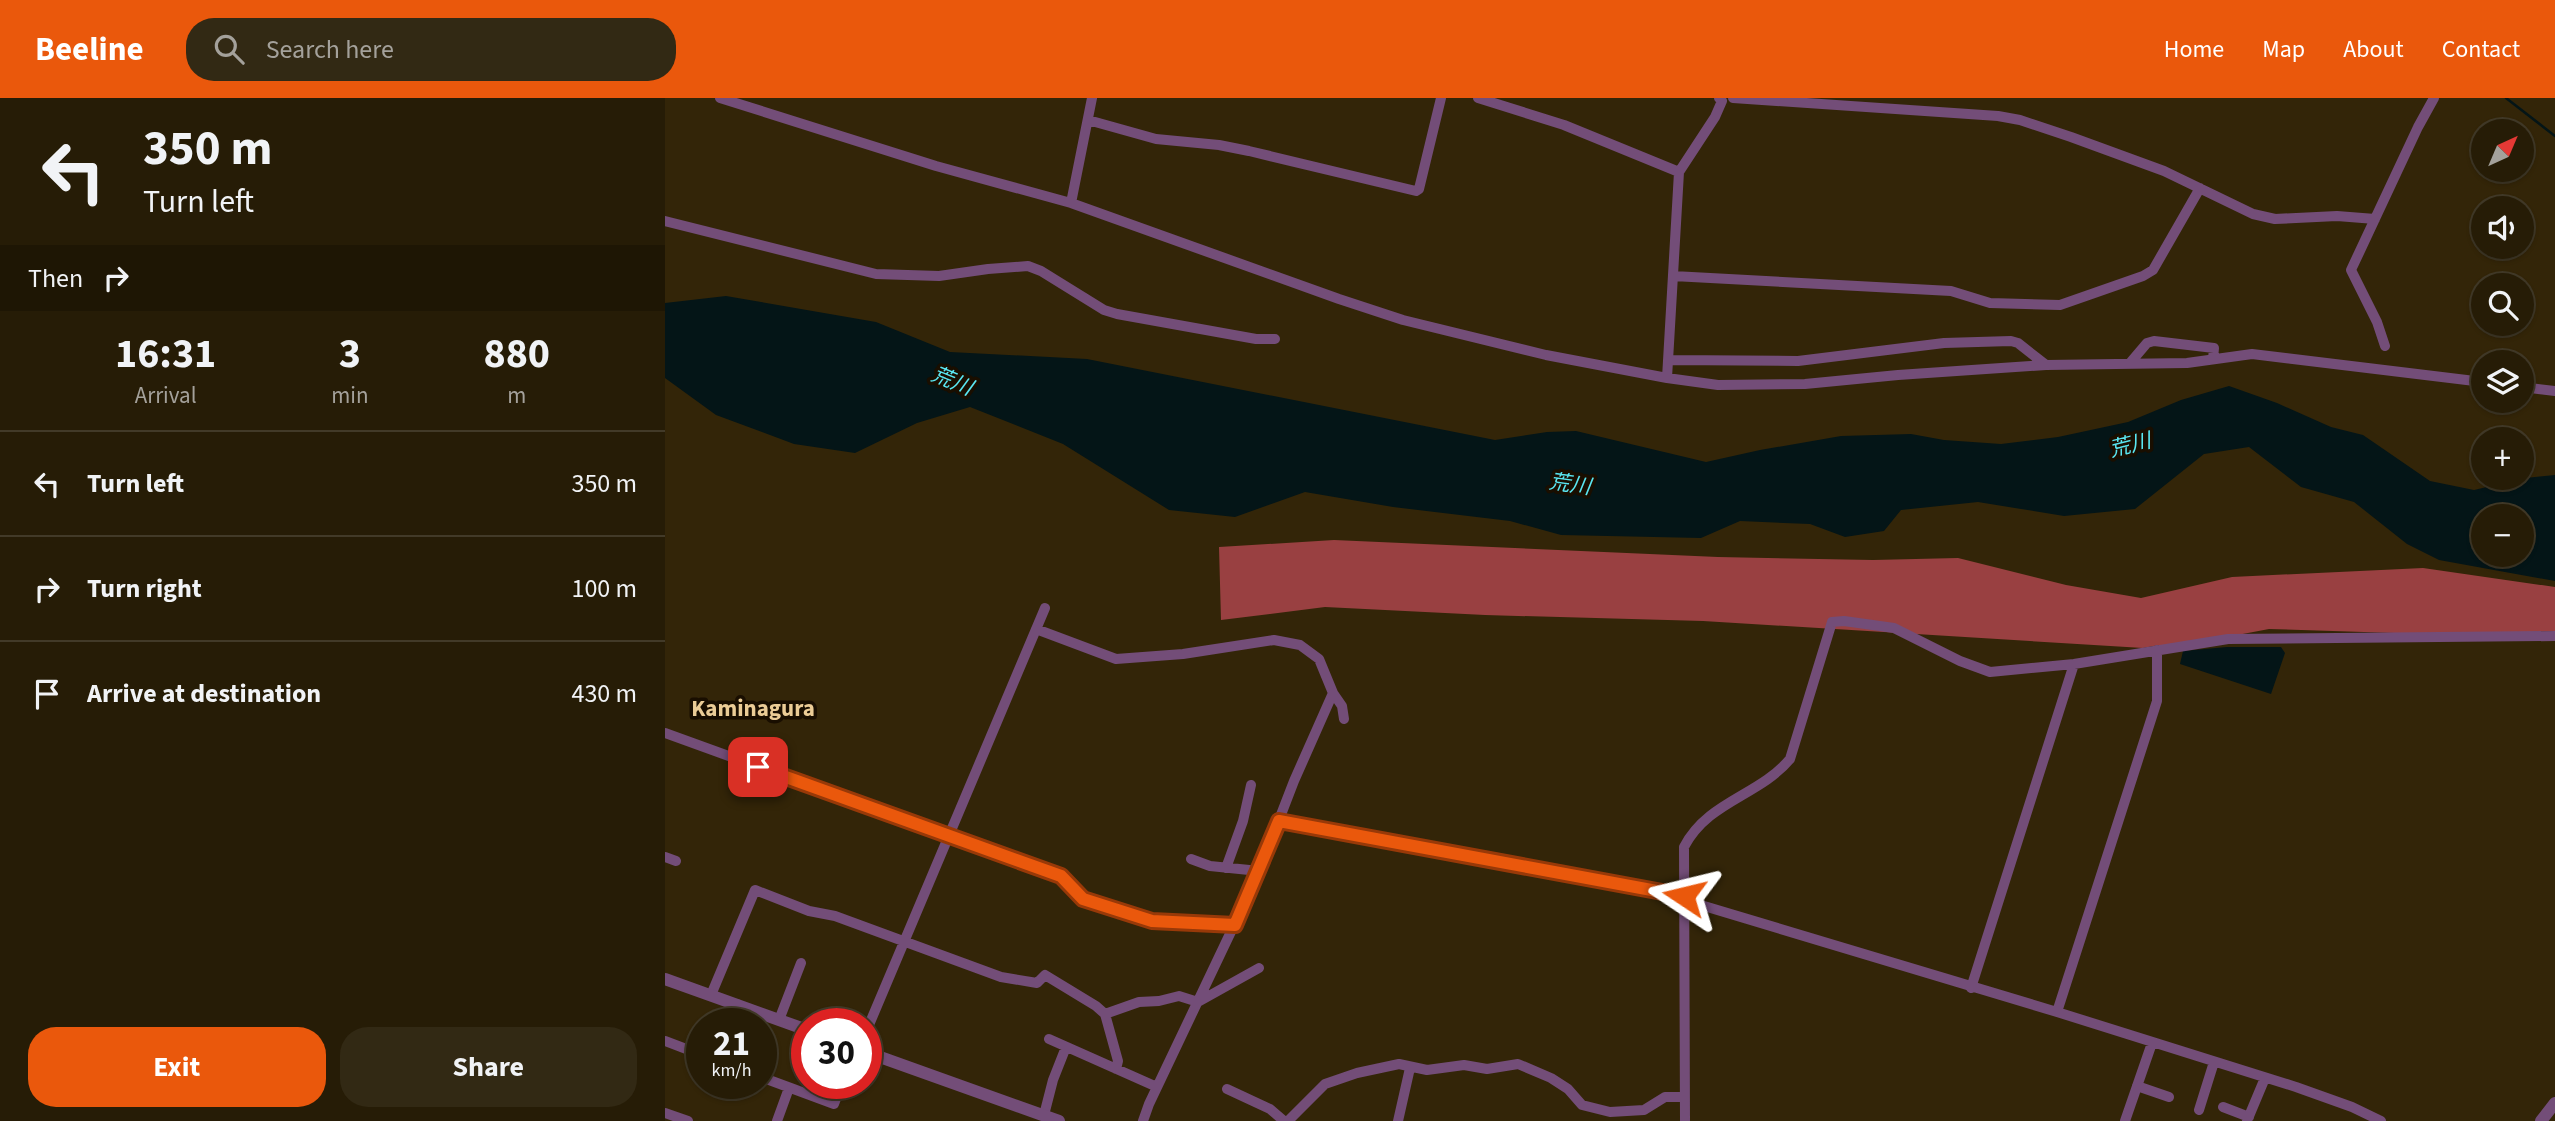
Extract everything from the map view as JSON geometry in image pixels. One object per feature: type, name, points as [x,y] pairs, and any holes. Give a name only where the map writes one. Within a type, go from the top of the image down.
[{"type":"street","points":[[720,98],[936,166],[1071,202],[1403,320],[1546,355],[1667,377],[1718,385],[1792,385],[2046,365],[2187,363],[2243,354],[2261,354],[2471,380]]},
{"type":"street","points":[[1071,202],[1092,98]]},
{"type":"street","points":[[1088,120],[1156,139],[1219,145],[1416,191],[1419,189],[1441,98]]},
{"type":"street","points":[[1478,98],[1617,144],[1679,172]]},
{"type":"street","points":[[2385,346],[2377,322],[2351,270],[2434,98]]},
{"type":"street","points":[[1667,377],[1679,172],[1725,99],[1998,116],[2071,137],[2164,171],[2253,214],[2275,219],[2337,216],[2375,219]]},
{"type":"street","points":[[1673,276],[1951,291],[1990,303],[2060,305],[2150,273],[2200,188]]},
{"type":"street","points":[[667,220],[876,274],[939,276],[1028,267],[1041,271],[1104,310],[1117,314],[1256,339],[1275,339]]},
{"type":"street","points":[[1668,360],[1798,360],[1944,343],[2011,341],[2018,343],[2046,365]]},
{"type":"street","points":[[2130,363],[2147,343],[2154,341],[2214,348],[2213,359]]},
{"type":"street","points":[[2534,388],[2555,391]]},
{"type":"street","points":[[876,1008],[1045,608]]},
{"type":"street","points":[[1685,1121],[1683,847],[1693,830],[1710,814],[1778,771],[1790,760],[1832,622],[1844,621],[1894,628],[1960,661],[1990,672],[2074,664],[2228,639],[2555,636]]},
{"type":"street","points":[[1036,629],[1116,659],[1183,654],[1274,640],[1300,645],[1319,659],[1333,693],[1342,706],[1343,719]]},
{"type":"street","points":[[2057,1012],[2157,701],[2157,650]]},
{"type":"street","points":[[1971,988],[2074,664]]},
{"type":"street","points":[[1143,1121],[1259,871],[1333,693]]},
{"type":"street","points":[[665,733],[1061,876],[1083,899],[1152,921],[1235,925]]},
{"type":"street","points":[[1226,868],[1243,821],[1251,785]]},
{"type":"street","points":[[1279,821],[1684,898],[2265,1078],[2352,1107],[2381,1121]]},
{"type":"street","points":[[665,857],[676,861]]},
{"type":"street","points":[[1191,859],[1210,866],[1259,871]]},
{"type":"street","points":[[711,995],[755,890],[809,911],[835,916],[1001,977],[1037,983],[1045,975],[1105,1014],[1118,1061],[1116,1069]]},
{"type":"street","points":[[779,1020],[801,963]]},
{"type":"street","points":[[1105,1014],[1139,1002],[1179,996],[1198,1002],[1259,968]]},
{"type":"street","points":[[665,979],[791,1024]]},
{"type":"street","points":[[735,1008],[737,1004]]},
{"type":"street","points":[[1049,1039],[1157,1087]]},
{"type":"street","points":[[665,1041],[686,1049]]},
{"type":"street","points":[[2125,1121],[2152,1043]]},
{"type":"street","points":[[1044,1115],[1053,1080],[1066,1047]]},
{"type":"street","points":[[882,1058],[1059,1121]]},
{"type":"street","points":[[2199,1110],[2214,1062]]},
{"type":"street","points":[[1227,1089],[1270,1109],[1286,1121],[1325,1084],[1357,1073],[1399,1064],[1427,1070],[1464,1065],[1487,1069],[1518,1064],[1568,1089],[1582,1105],[1610,1112],[1644,1110],[1665,1097],[1685,1097]]},
{"type":"street","points":[[1398,1121],[1410,1068]]},
{"type":"street","points":[[2223,1107],[2248,1119],[2265,1078]]},
{"type":"street","points":[[777,1083],[789,1088],[777,1121]]},
{"type":"street","points":[[2137,1086],[2169,1097]]},
{"type":"street","points":[[820,1099],[834,1104],[836,1099]]},
{"type":"street","points":[[2541,1121],[2555,1102]]},
{"type":"street","points":[[665,1113],[688,1121]]},
{"type":"shaded area","points":[[1334,540],[1718,557],[1873,560],[1958,558],[2066,585],[2141,598],[2232,577],[2423,568],[2555,587],[2555,631],[2457,635],[2269,629],[2169,648],[2159,645],[2143,648],[1703,621],[1325,607],[1221,620],[1219,547]]},
{"type":"water","name":"荒川","points":[[726,296],[876,322],[950,352],[1087,359],[1495,440],[1547,432],[1576,431],[1706,462],[1841,436],[1911,434],[1944,440],[2001,444],[2058,437],[2128,422],[2181,400],[2229,386],[2277,403],[2331,427],[2363,435],[2430,481],[2471,490],[2534,490],[2534,477],[2555,475],[2555,581],[2478,567],[2534,567],[2534,504],[2471,504],[2471,566],[2439,560],[2407,544],[2354,502],[2301,487],[2249,447],[2204,454],[2135,509],[2064,516],[1978,502],[1901,510],[1884,531],[1845,537],[1810,524],[1740,521],[1701,538],[1561,535],[1510,521],[1393,507],[1305,492],[1235,517],[1169,510],[1063,444],[970,407],[917,423],[855,453],[794,444],[716,415],[665,378],[665,303]]},
{"type":"water","points":[[2227,647],[2281,647],[2285,653],[2271,694],[2180,664],[2183,651]]},
{"type":"waterway","points":[[2506,98],[2555,136]]},
{"type":"district","name":"Kaminagura","points":[[753,708]]},
{"type":"route","points":[[758,767],[1061,876],[1083,899],[1152,921],[1235,925],[1279,821],[1684,896]]}]
